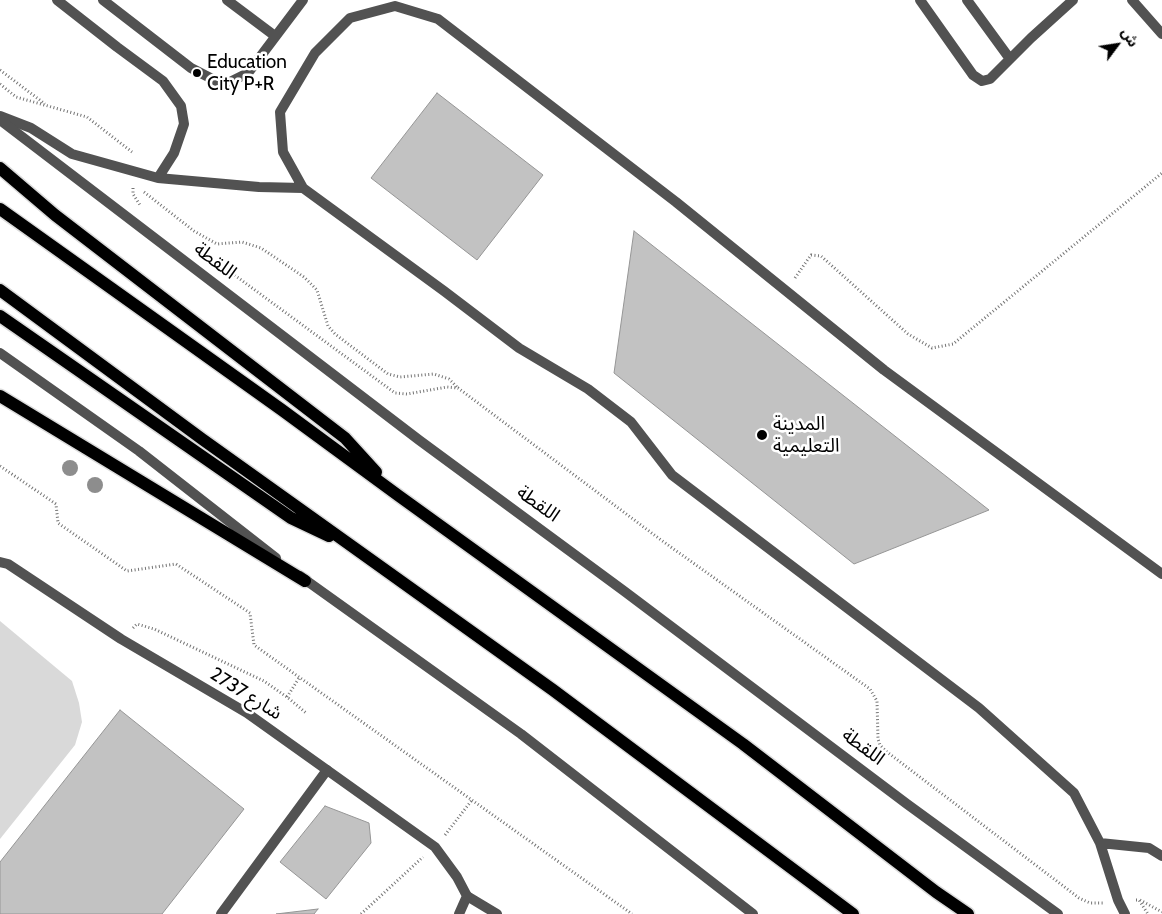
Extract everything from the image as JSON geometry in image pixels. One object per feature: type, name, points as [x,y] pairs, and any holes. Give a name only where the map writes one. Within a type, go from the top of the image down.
[{"type":"main road","points":[[0,168],[56,215],[344,438],[399,496]]},
{"type":"main road","points":[[0,209],[282,410],[743,744],[936,892],[968,914]]},
{"type":"main road","points":[[0,290],[202,439],[363,552],[553,690],[848,911]]},
{"type":"main road","points":[[0,316],[291,518],[363,552]]},
{"type":"main road","points":[[0,396],[305,580]]},
{"type":"street","points":[[56,0],[163,81],[181,106],[184,124],[174,153],[158,178]]},
{"type":"street","points":[[103,0],[190,68],[224,85],[248,73],[303,0]]},
{"type":"street","points":[[227,0],[275,36]]},
{"type":"street","points":[[920,0],[973,76],[982,81],[990,79],[1073,0]]},
{"type":"street","points":[[967,0],[1010,59]]},
{"type":"street","points":[[1132,0],[1162,34]]},
{"type":"street","points":[[1125,914],[1118,900],[1100,843],[1074,793],[980,708],[672,475],[631,422],[588,389],[519,348],[303,188],[283,152],[280,112],[315,53],[350,18],[395,6],[438,19],[676,202],[884,370],[1162,574]]},
{"type":"street","points":[[0,118],[31,128],[72,154],[158,178],[259,187],[303,188]]},
{"type":"street","name":"اللقطة","points":[[0,118],[419,440],[624,591],[907,804],[1058,914]]},
{"type":"street","points":[[0,353],[139,450],[305,580],[520,734],[753,914]]},
{"type":"street","name":"شارع 2737","points":[[0,562],[8,564],[121,639],[247,713],[435,847],[457,877],[467,896]]},
{"type":"street","points":[[221,914],[327,770]]},
{"type":"street","points":[[1100,843],[1149,848],[1162,856]]},
{"type":"street","points":[[459,914],[467,896],[497,914]]},
{"type":"path","points":[[0,70],[48,106]]},
{"type":"path","points":[[0,84],[16,98],[87,117],[134,153],[134,171]]},
{"type":"path","points":[[786,291],[811,255],[821,256],[908,334],[932,348],[953,344],[1162,172]]},
{"type":"path","points":[[144,210],[133,194],[133,184],[194,231],[216,244],[242,242],[261,248],[304,277],[317,290],[328,326],[335,334],[388,374],[400,377],[434,374],[449,378],[458,388],[661,540],[870,689],[877,701],[878,738],[880,745],[1079,898],[1090,903],[1139,900],[1162,912]]},
{"type":"path","points":[[223,268],[394,393],[407,394],[447,387],[458,388]]},
{"type":"path","points":[[0,466],[56,504],[58,523],[127,571],[176,564],[250,613],[254,645],[632,914]]},
{"type":"path","points":[[121,639],[138,624],[154,628],[264,681],[306,713]]},
{"type":"path","points":[[287,697],[300,678]]},
{"type":"path","points":[[361,914],[435,847],[472,800]]},
{"type":"path","points":[[1139,900],[1148,914]]},
{"type":"shaded area","points":[[0,621],[72,681],[79,703],[82,722],[75,745],[0,839]]},
{"type":"building","points":[[437,93],[543,175],[477,260],[371,178]]},
{"type":"building","points":[[634,231],[989,510],[854,564],[614,373]]},
{"type":"building","points":[[120,710],[244,809],[162,914],[0,914],[0,862]]},
{"type":"building","points":[[325,806],[369,823],[371,843],[326,899],[280,862]]},
{"type":"building","points":[[318,909],[314,914],[276,914]]},
{"type":"place","name":"Education City P+R","points":[[197,73]]},
{"type":"place","name":"المدينة التعليمية","points":[[762,435]]}]
